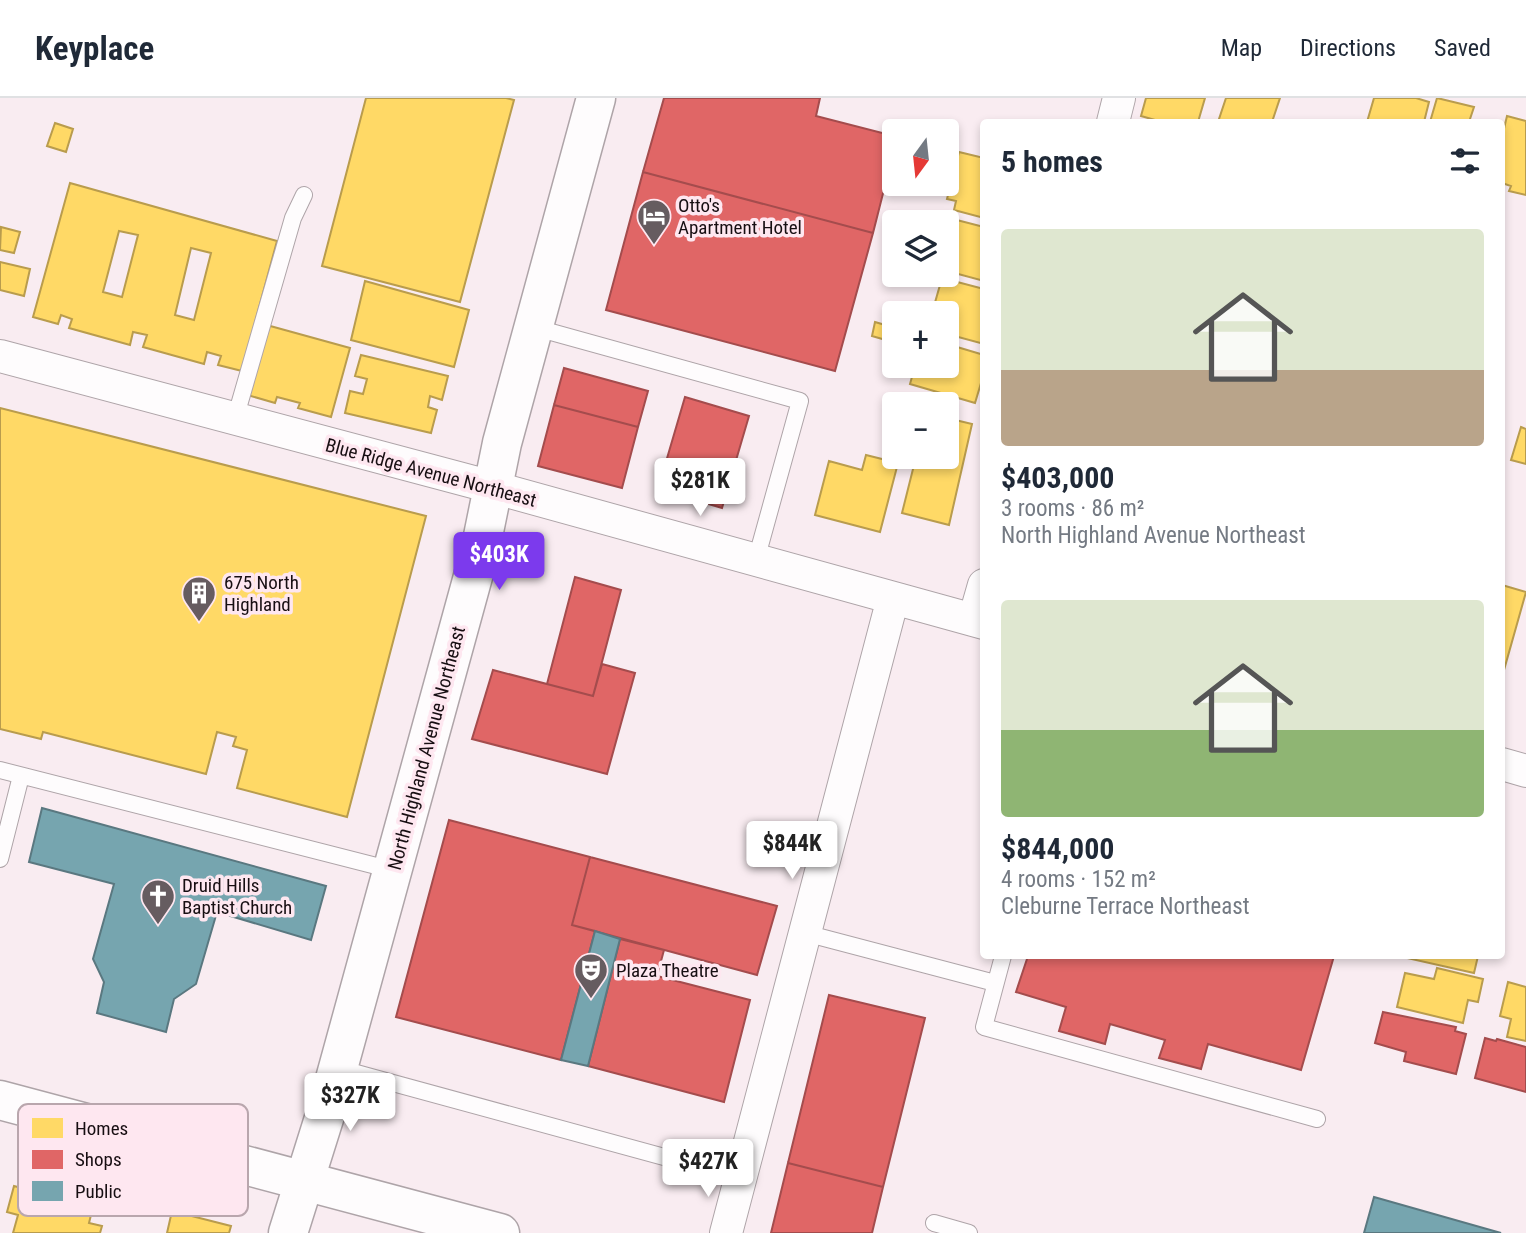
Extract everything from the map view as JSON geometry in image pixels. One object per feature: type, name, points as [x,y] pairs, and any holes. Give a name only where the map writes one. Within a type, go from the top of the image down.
[{"type":"main road","name":"North Highland Avenue Northeast","points":[[288,1233],[338,1068],[480,551],[502,443],[596,98]]},
{"type":"main road","points":[[0,1100],[18,1105]]},
{"type":"main road","points":[[248,1166],[500,1233]]},
{"type":"street","points":[[1114,119],[1119,98]]},
{"type":"street","name":"Blue Ridge Avenue Northeast","points":[[0,356],[492,487],[979,621]]},
{"type":"street","points":[[726,1233],[893,598]]},
{"type":"street","points":[[1505,765],[1526,771]]},
{"type":"lane","points":[[235,419],[293,218],[304,195]]},
{"type":"lane","points":[[533,327],[800,401],[756,560]]},
{"type":"lane","points":[[0,770],[392,870]]},
{"type":"lane","points":[[0,859],[21,776]]},
{"type":"lane","points":[[805,933],[995,983]]},
{"type":"lane","points":[[1002,959],[984,1027],[1317,1119]]},
{"type":"lane","points":[[338,1068],[741,1178]]},
{"type":"lane","points":[[934,1223],[969,1233]]},
{"type":"building: Homes","points":[[366,98],[514,100],[460,302],[322,266]]},
{"type":"building: Homes","points":[[1146,98],[1205,98],[1199,119],[1152,119],[1141,116]]},
{"type":"building: Homes","points":[[1226,98],[1280,98],[1273,119],[1219,119]]},
{"type":"building: Homes","points":[[1374,98],[1416,98],[1429,102],[1425,119],[1368,119]]},
{"type":"building: Homes","points":[[1437,98],[1474,107],[1470,119],[1431,119]]},
{"type":"building: Homes","points":[[1507,116],[1526,121],[1526,195],[1509,191],[1511,186],[1505,184]]},
{"type":"building: Homes","points":[[55,123],[73,129],[66,152],[47,146]]},
{"type":"building: Homes","points":[[959,152],[980,157],[980,217],[954,210],[956,201],[947,199],[948,196],[959,196]]},
{"type":"building: Homes","points":[[70,183],[277,241],[242,371],[218,365],[221,356],[207,352],[204,364],[143,347],[147,335],[133,332],[130,345],[69,328],[72,319],[61,315],[58,324],[33,317]],"holes":[[[119,231],[138,235],[122,297],[103,292]],[[191,248],[211,253],[194,320],[175,315]]]},
{"type":"building: Homes","points":[[959,221],[980,226],[980,280],[959,274]]},
{"type":"building: Homes","points":[[1,227],[20,232],[14,253],[0,250]]},
{"type":"building: Homes","points":[[0,262],[30,269],[24,296],[0,290]]},
{"type":"building: Homes","points":[[365,281],[469,310],[454,367],[351,340]]},
{"type":"building: Homes","points":[[959,282],[980,288],[980,343],[959,337],[959,301],[935,301],[939,287],[959,287]]},
{"type":"building: Homes","points":[[875,322],[882,324],[882,339],[872,336]]},
{"type":"building: Homes","points":[[263,324],[350,348],[331,417],[298,408],[300,403],[277,397],[275,403],[244,394]]},
{"type":"building: Homes","points":[[959,348],[980,354],[980,386],[975,403],[959,398],[959,392],[937,392],[910,384],[912,378],[959,378]]},
{"type":"building: Homes","points":[[361,355],[448,376],[442,400],[430,396],[428,407],[437,410],[431,433],[345,413],[350,391],[363,394],[367,379],[355,376]]},
{"type":"building: Homes","name":"675 North Highland","points":[[0,408],[426,516],[347,817],[237,788],[247,750],[233,746],[236,737],[217,732],[206,774],[43,732],[41,739],[0,729]]},
{"type":"building: Homes","points":[[959,421],[972,424],[949,525],[902,513],[913,469],[959,469]]},
{"type":"building: Homes","points":[[1521,427],[1526,429],[1526,464],[1511,460]]},
{"type":"building: Homes","points":[[866,455],[882,459],[882,469],[896,469],[880,532],[815,515],[829,461],[862,470]]},
{"type":"building: Homes","points":[[1505,586],[1526,592],[1505,666]]},
{"type":"building: Homes","points":[[1411,959],[1477,959],[1474,973]]},
{"type":"building: Homes","points":[[1437,968],[1483,979],[1478,1002],[1468,1000],[1463,1023],[1397,1007],[1405,973],[1434,979]]},
{"type":"building: Homes","points":[[1508,982],[1526,987],[1526,1041],[1507,1037],[1511,1019],[1500,1016]]},
{"type":"building: Homes","points":[[14,1186],[18,1187],[18,1215],[7,1212]]},
{"type":"building: Homes","points":[[18,1215],[91,1216],[89,1223],[102,1226],[100,1233],[13,1233]]},
{"type":"building: Homes","points":[[171,1216],[192,1216],[231,1226],[229,1233],[167,1233]]},
{"type":"building: Shops","points":[[664,98],[820,98],[816,116],[882,133],[882,196],[873,233],[643,172]]},
{"type":"building: Shops","points":[[643,172],[873,233],[835,371],[606,310]]},
{"type":"building: Shops","points":[[564,368],[648,391],[638,427],[554,405]]},
{"type":"building: Shops","points":[[685,397],[749,416],[722,508],[658,489]]},
{"type":"building: Shops","points":[[554,405],[638,427],[622,488],[538,466]]},
{"type":"building: Shops","points":[[575,577],[621,590],[593,696],[547,684]]},
{"type":"building: Shops","points":[[602,664],[635,673],[607,774],[472,739],[493,670],[593,696]]},
{"type":"building: Shops","points":[[449,820],[590,857],[572,925],[595,931],[561,1060],[396,1017]]},
{"type":"building: Shops","points":[[590,857],[777,906],[757,975],[572,925]]},
{"type":"building: Shops","points":[[620,939],[664,950],[657,976],[750,1000],[724,1102],[588,1066]]},
{"type":"building: Shops","points":[[1027,959],[1333,959],[1301,1070],[1208,1044],[1201,1069],[1159,1058],[1165,1040],[1110,1024],[1105,1044],[1059,1031],[1066,1007],[1016,992]]},
{"type":"building: Shops","points":[[829,995],[925,1018],[883,1187],[788,1163]]},
{"type":"building: Shops","points":[[1383,1012],[1456,1027],[1455,1031],[1466,1034],[1456,1074],[1404,1061],[1406,1052],[1375,1043]]},
{"type":"building: Shops","points":[[1485,1038],[1526,1047],[1526,1092],[1475,1078]]},
{"type":"building: Shops","points":[[788,1163],[883,1187],[872,1233],[771,1233]]},
{"type":"building: Public","name":"Druid Hills Baptist Church","points":[[42,808],[326,886],[311,940],[217,912],[196,984],[174,999],[166,1032],[97,1013],[104,982],[93,959],[114,884],[29,862]]},
{"type":"building: Public","name":"Plaza Theatre","points":[[595,931],[620,939],[588,1066],[561,1060]]},
{"type":"building: Public","points":[[1374,1197],[1501,1233],[1364,1233]]},
{"type":"place","name":"Otto's Apartment Hotel","points":[[654,246]]},
{"type":"place","name":"675 North Highland","points":[[199,623]]},
{"type":"place","name":"Druid Hills Baptist Church","points":[[158,926]]},
{"type":"place","name":"Plaza Theatre","points":[[591,1000]]}]
